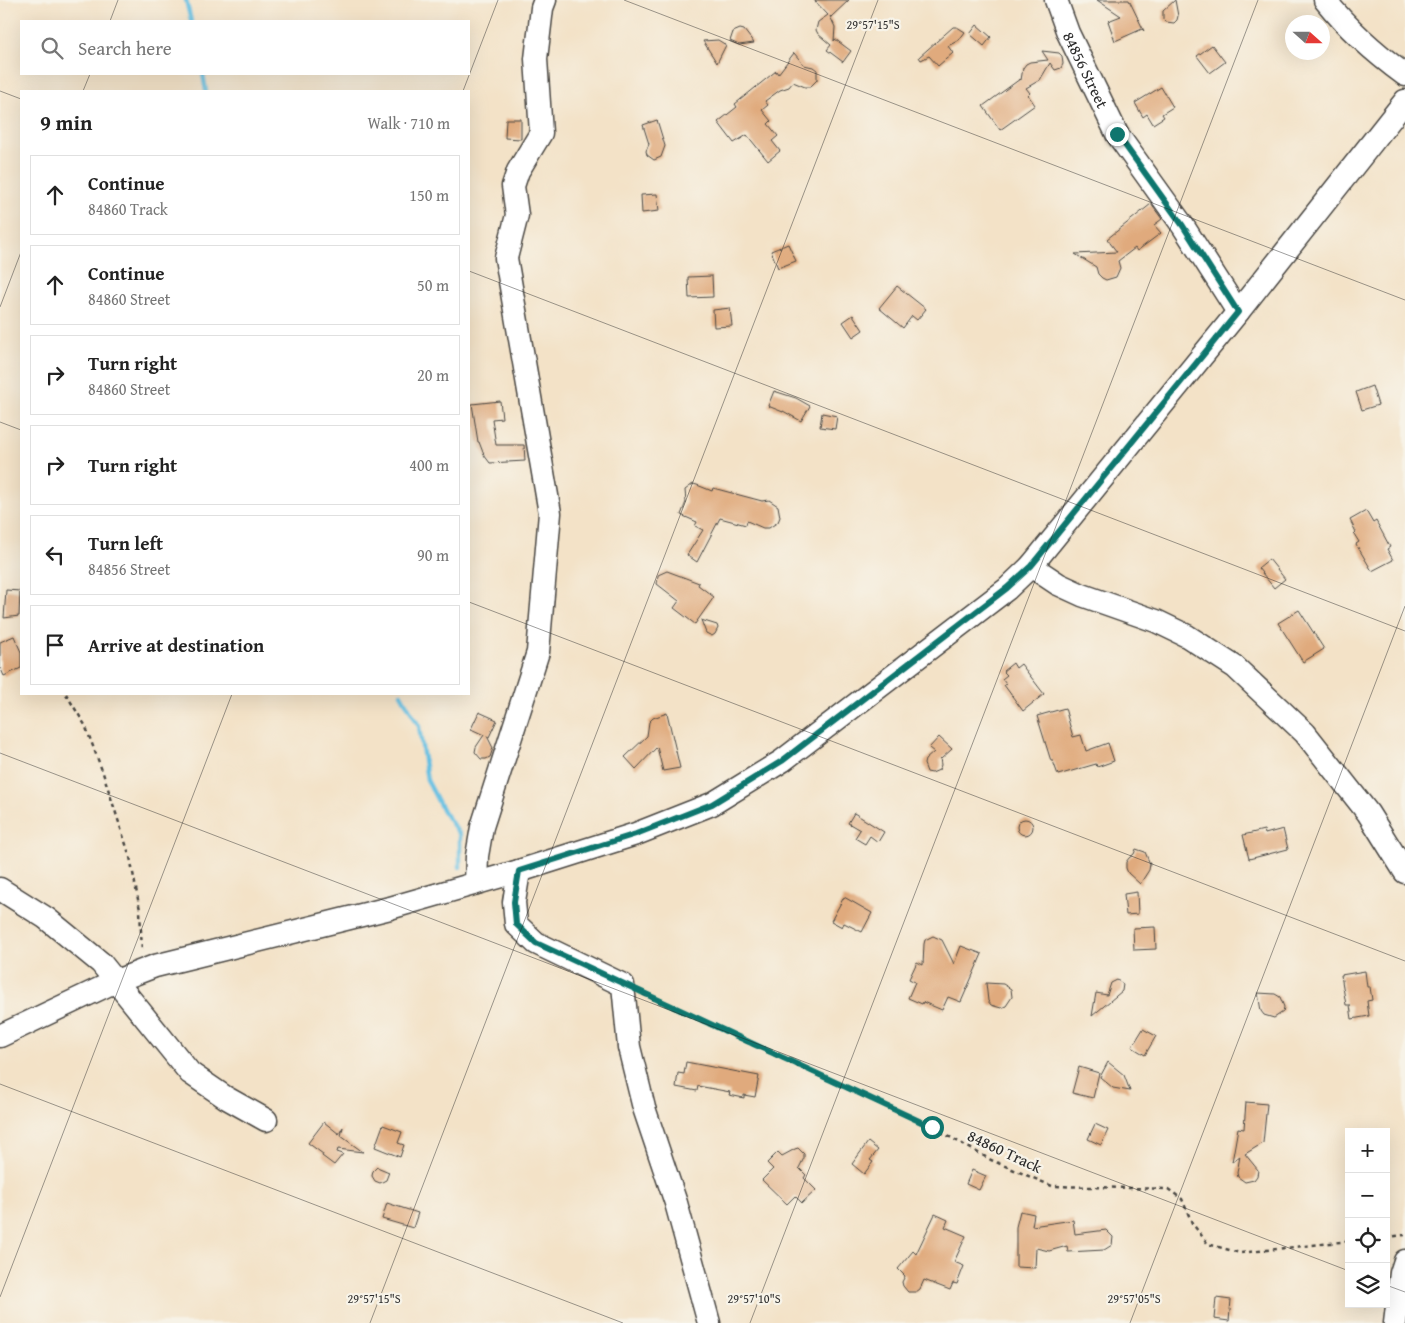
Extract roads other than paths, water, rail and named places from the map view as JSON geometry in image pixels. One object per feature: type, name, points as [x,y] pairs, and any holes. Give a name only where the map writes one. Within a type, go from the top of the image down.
[{"type":"street","points":[[476,884],[477,856],[482,827],[538,652],[550,513],[506,258],[517,216],[513,186],[518,171],[540,133],[536,59],[542,8],[545,0]]},
{"type":"street","name":"84856 Street","points":[[1056,0],[1068,33],[1117,134],[1183,226],[1238,312]]},
{"type":"street","points":[[1325,0],[1360,39],[1380,57],[1405,75]]},
{"type":"street","points":[[0,1036],[116,981],[156,966],[390,908],[476,884],[636,834],[712,804],[782,761],[1007,588],[1031,566],[1238,312],[1405,101]]},
{"type":"street","points":[[1031,566],[1058,584],[1082,595],[1156,621],[1187,636],[1235,668],[1306,733],[1368,812],[1405,872]]},
{"type":"street","points":[[519,871],[514,902],[516,924],[536,943],[623,985],[629,1047],[644,1108],[676,1203],[709,1323]]},
{"type":"street","points":[[0,889],[46,918],[101,963],[190,1073],[225,1098],[266,1120]]},
{"type":"street","points":[[1395,1323],[1401,1273],[1405,1261]]},
{"type":"waterway","points":[[186,0],[191,20]]},
{"type":"waterway","points":[[203,75],[206,90]]},
{"type":"waterway","points":[[402,695],[419,726],[427,780],[443,811],[460,835],[460,867]]}]
